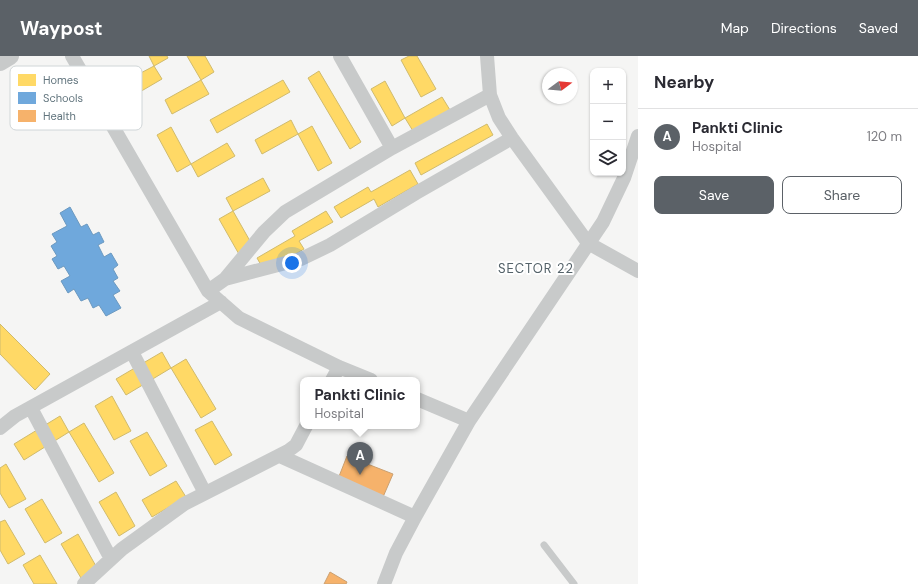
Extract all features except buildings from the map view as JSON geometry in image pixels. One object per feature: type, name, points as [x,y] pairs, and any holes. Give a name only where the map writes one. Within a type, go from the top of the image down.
[{"type":"street","points":[[0,62],[10,56]]},
{"type":"street","points":[[72,56],[78,66]]},
{"type":"street","points":[[340,56],[392,148]]},
{"type":"street","points":[[487,56],[490,95],[499,118],[512,138],[588,243],[638,271]]},
{"type":"street","points":[[208,291],[225,279],[264,232],[285,212],[392,148],[490,95]]},
{"type":"street","points":[[115,130],[208,291],[240,318],[339,367],[363,377]]},
{"type":"street","points":[[384,584],[396,553],[469,420],[603,222],[624,178],[638,136]]},
{"type":"street","points":[[225,279],[301,259],[330,245],[416,193],[512,138]]},
{"type":"street","points":[[0,428],[15,416],[221,302]]},
{"type":"street","points":[[132,352],[205,493]]},
{"type":"street","points":[[334,377],[339,367]]},
{"type":"street","points":[[420,400],[469,420]]},
{"type":"street","points":[[31,408],[111,559]]},
{"type":"street","points":[[84,584],[122,549],[184,504],[280,456],[296,445],[304,429]]},
{"type":"street","points":[[280,456],[415,517]]},
{"type":"lane","points":[[544,545],[574,584]]},
{"type":"place","name":"Pankti Clinic","points":[[360,475]]},
{"type":"district","name":"SECTOR 22","points":[[536,268]]}]
